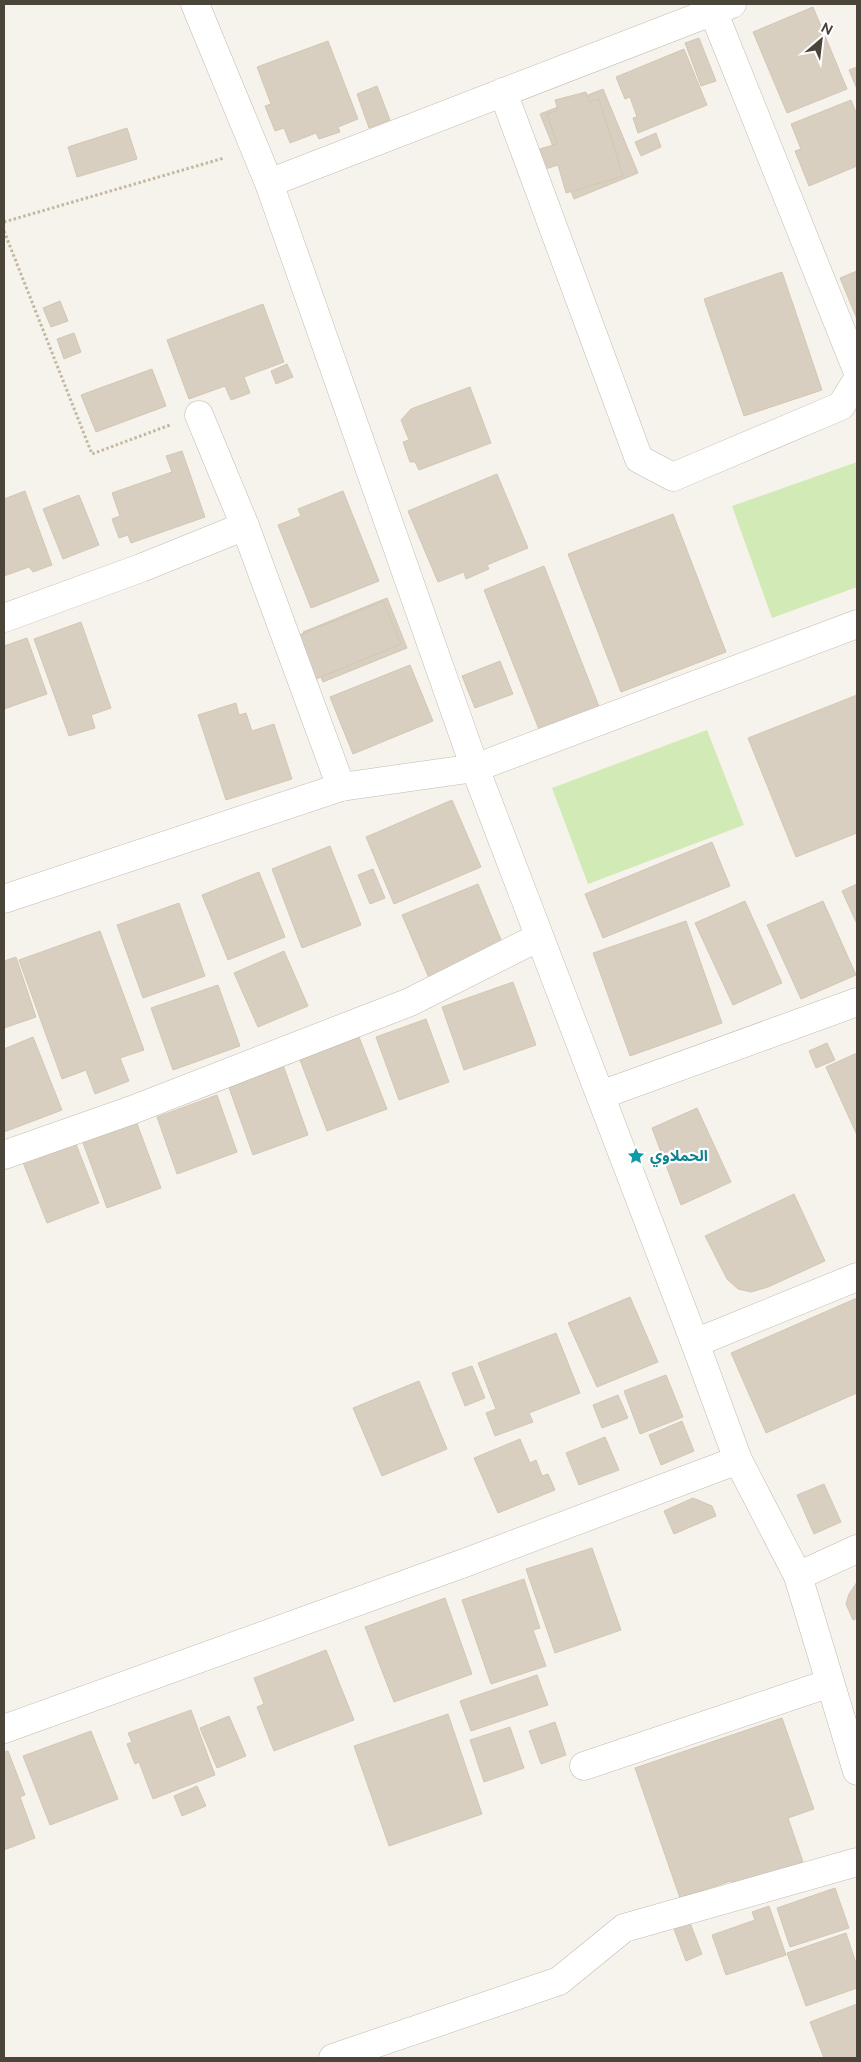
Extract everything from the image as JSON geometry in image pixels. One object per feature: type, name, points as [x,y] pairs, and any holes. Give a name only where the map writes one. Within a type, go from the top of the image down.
[{"type":"street","points":[[195,4],[269,183],[476,768],[538,937],[601,1095],[738,1460],[798,1576],[857,1771]]},
{"type":"street","points":[[269,183],[722,8],[857,370]]},
{"type":"street","points":[[503,92],[639,460],[672,476],[841,406],[857,380]]},
{"type":"street","points":[[199,415],[245,526],[341,787]]},
{"type":"street","points":[[4,618],[141,568],[245,526]]},
{"type":"street","points":[[4,898],[341,787],[476,768],[857,624]]},
{"type":"street","points":[[4,1155],[132,1110],[410,1002],[538,937]]},
{"type":"street","points":[[601,1095],[857,1002]]},
{"type":"street","points":[[695,1342],[857,1277]]},
{"type":"street","points":[[4,1729],[468,1562],[738,1460]]},
{"type":"street","points":[[798,1576],[857,1549]]},
{"type":"street","points":[[584,1766],[830,1683]]},
{"type":"street","points":[[333,2058],[559,1981],[624,1928],[857,1862]]},
{"type":"path","points":[[4,222],[255,149]]},
{"type":"path","points":[[4,231],[92,454],[199,415]]},
{"type":"green space","points":[[857,462],[857,587],[772,618],[732,506]]},
{"type":"green space","points":[[707,730],[744,825],[588,884],[552,788]]},
{"type":"building","points":[[813,7],[847,89],[787,113],[753,32]]},
{"type":"building","points":[[699,38],[716,81],[701,86],[685,43]]},
{"type":"building","points":[[328,41],[358,119],[338,127],[340,132],[319,139],[316,133],[290,143],[284,128],[275,131],[265,106],[271,104],[257,67]]},
{"type":"building","points":[[684,49],[707,105],[638,133],[633,118],[637,117],[630,97],[625,99],[616,77]]},
{"type":"building","points":[[857,67],[857,89],[849,70]]},
{"type":"building","points":[[377,86],[390,120],[369,128],[357,94]]},
{"type":"building","points":[[603,89],[638,173],[574,199],[540,114]]},
{"type":"building","points":[[586,92],[589,102],[599,99],[623,176],[566,193],[558,165],[542,170],[536,150],[557,144],[547,114],[558,110],[555,100]]},
{"type":"building","points":[[851,100],[857,115],[857,166],[809,186],[795,151],[801,149],[791,124]]},
{"type":"building","points":[[127,128],[137,159],[77,177],[68,147]]},
{"type":"building","points":[[656,133],[661,147],[641,156],[635,142]]},
{"type":"building","points":[[857,271],[857,319],[840,278]]},
{"type":"building","points":[[782,272],[822,390],[744,416],[704,299]]},
{"type":"building","points":[[60,301],[68,321],[51,327],[43,308]]},
{"type":"building","points":[[263,304],[284,362],[244,377],[250,393],[231,400],[225,386],[189,399],[167,340]]},
{"type":"building","points":[[74,333],[81,352],[64,359],[57,339]]},
{"type":"building","points":[[287,364],[293,377],[276,384],[271,371]]},
{"type":"building","points":[[152,369],[166,406],[96,432],[81,395]]},
{"type":"building","points":[[470,387],[491,443],[419,470],[415,462],[410,462],[403,442],[409,440],[401,420],[411,409]]},
{"type":"building","points":[[182,451],[205,517],[131,543],[128,535],[119,538],[112,519],[120,516],[112,493],[172,472],[166,456]]},
{"type":"building","points":[[497,474],[528,548],[487,565],[489,569],[466,579],[464,572],[438,582],[408,511]]},
{"type":"building","points":[[25,491],[52,565],[33,572],[29,567],[4,576],[4,499]]},
{"type":"building","points":[[343,491],[379,581],[311,608],[278,525],[301,516],[298,509]]},
{"type":"building","points":[[79,495],[99,545],[63,559],[43,509]]},
{"type":"building","points":[[673,514],[726,652],[621,692],[568,554]]},
{"type":"building","points":[[544,566],[600,709],[540,732],[484,590]]},
{"type":"building","points":[[387,598],[407,648],[323,682],[303,632]]},
{"type":"building","points":[[383,601],[401,644],[316,679],[297,636]]},
{"type":"building","points":[[81,622],[111,708],[91,715],[95,728],[69,736],[34,639]]},
{"type":"building","points":[[27,638],[47,694],[4,709],[4,646]]},
{"type":"building","points":[[500,661],[513,694],[475,708],[462,676]]},
{"type":"building","points":[[410,665],[433,721],[353,754],[330,697]]},
{"type":"building","points":[[857,695],[857,833],[796,857],[748,738]]},
{"type":"building","points":[[236,703],[239,715],[246,713],[252,731],[274,724],[292,779],[226,800],[198,715]]},
{"type":"building","points":[[452,800],[481,867],[394,904],[366,837]]},
{"type":"building","points":[[712,842],[730,886],[603,938],[585,894]]},
{"type":"building","points":[[330,846],[361,925],[302,948],[272,869]]},
{"type":"building","points":[[373,869],[385,898],[370,904],[358,875]]},
{"type":"building","points":[[259,872],[285,937],[228,960],[202,895]]},
{"type":"building","points":[[478,884],[504,947],[429,978],[402,915]]},
{"type":"building","points":[[857,884],[857,924],[842,891]]},
{"type":"building","points":[[745,901],[782,983],[733,1005],[695,923]]},
{"type":"building","points":[[823,901],[856,975],[801,999],[767,925]]},
{"type":"building","points":[[179,903],[205,976],[143,998],[117,925]]},
{"type":"building","points":[[686,921],[722,1023],[630,1056],[593,953]]},
{"type":"building","points":[[100,931],[144,1050],[120,1058],[129,1081],[95,1094],[86,1070],[62,1079],[19,960]]},
{"type":"building","points":[[284,951],[308,1006],[258,1027],[234,973]]},
{"type":"building","points":[[16,957],[36,1017],[4,1028],[4,961]]},
{"type":"building","points":[[513,982],[536,1045],[464,1070],[442,1007]]},
{"type":"building","points":[[218,985],[240,1046],[173,1070],[151,1008]]},
{"type":"building","points":[[426,1019],[449,1082],[399,1100],[376,1037]]},
{"type":"building","points":[[33,1037],[62,1110],[4,1132],[4,1049]]},
{"type":"building","points":[[359,1037],[387,1109],[327,1131],[300,1060]]},
{"type":"building","points":[[827,1043],[835,1060],[816,1068],[809,1051]]},
{"type":"building","points":[[857,1053],[857,1135],[826,1067]]},
{"type":"building","points":[[282,1062],[308,1135],[253,1155],[227,1082]]},
{"type":"building","points":[[217,1095],[237,1152],[177,1174],[157,1117]]},
{"type":"building","points":[[697,1108],[731,1182],[681,1205],[652,1128]]},
{"type":"building","points":[[136,1121],[161,1188],[107,1208],[82,1140]]},
{"type":"building","points":[[74,1139],[99,1203],[47,1223],[22,1160]]},
{"type":"building","points":[[794,1194],[825,1261],[768,1287],[751,1292],[738,1289],[727,1279],[705,1236]]},
{"type":"building","points":[[630,1297],[658,1362],[597,1387],[568,1323]]},
{"type":"building","points":[[857,1298],[857,1393],[766,1433],[731,1353]]},
{"type":"building","points":[[556,1333],[580,1393],[529,1413],[533,1422],[495,1436],[486,1413],[496,1409],[478,1363]]},
{"type":"building","points":[[472,1366],[485,1398],[465,1406],[452,1373]]},
{"type":"building","points":[[666,1375],[683,1417],[640,1434],[624,1391]]},
{"type":"building","points":[[419,1381],[447,1449],[382,1476],[353,1408]]},
{"type":"building","points":[[618,1395],[628,1418],[602,1428],[593,1405]]},
{"type":"building","points":[[682,1421],[694,1451],[661,1465],[649,1435]]},
{"type":"building","points":[[605,1437],[619,1470],[579,1485],[566,1453]]},
{"type":"building","points":[[520,1439],[530,1463],[536,1460],[542,1476],[548,1474],[555,1490],[498,1513],[474,1458]]},
{"type":"building","points":[[824,1484],[841,1522],[814,1534],[797,1495]]},
{"type":"building","points":[[693,1498],[712,1506],[716,1516],[674,1534],[664,1511]]},
{"type":"building","points":[[592,1548],[621,1630],[555,1653],[526,1569]]},
{"type":"building","points":[[524,1579],[540,1628],[533,1630],[546,1666],[491,1684],[462,1600]]},
{"type":"building","points":[[857,1582],[857,1618],[853,1620],[846,1604],[849,1594]]},
{"type":"building","points":[[445,1598],[472,1674],[394,1702],[365,1627]]},
{"type":"building","points":[[326,1650],[354,1720],[274,1751],[257,1707],[264,1704],[254,1678]]},
{"type":"building","points":[[537,1675],[548,1705],[471,1731],[460,1701]]},
{"type":"building","points":[[191,1710],[215,1775],[153,1799],[139,1762],[135,1764],[127,1744],[132,1742],[128,1733]]},
{"type":"building","points":[[448,1714],[482,1814],[389,1846],[354,1746]]},
{"type":"building","points":[[229,1716],[246,1756],[217,1768],[200,1728]]},
{"type":"building","points":[[782,1718],[814,1809],[788,1818],[803,1862],[733,1886],[731,1881],[680,1898],[635,1768]]},
{"type":"building","points":[[555,1722],[566,1755],[541,1764],[529,1731]]},
{"type":"building","points":[[510,1727],[524,1768],[484,1782],[470,1740]]},
{"type":"building","points":[[91,1731],[118,1799],[50,1825],[23,1756]]},
{"type":"building","points":[[8,1751],[25,1795],[20,1797],[35,1838],[4,1850],[4,1752]]},
{"type":"building","points":[[197,1786],[206,1806],[182,1816],[174,1796]]},
{"type":"building","points":[[835,1888],[849,1928],[790,1947],[777,1908]]},
{"type":"building","points":[[769,1906],[786,1955],[726,1975],[712,1935],[755,1920],[752,1912]]},
{"type":"building","points":[[687,1915],[702,1954],[686,1961],[671,1921]]},
{"type":"building","points":[[846,1933],[857,1966],[857,1988],[806,2006],[787,1953]]},
{"type":"building","points":[[857,2004],[857,2058],[824,2058],[810,2022]]},
{"type":"place","name":"الحملاوي","points":[[636,1156]]}]
